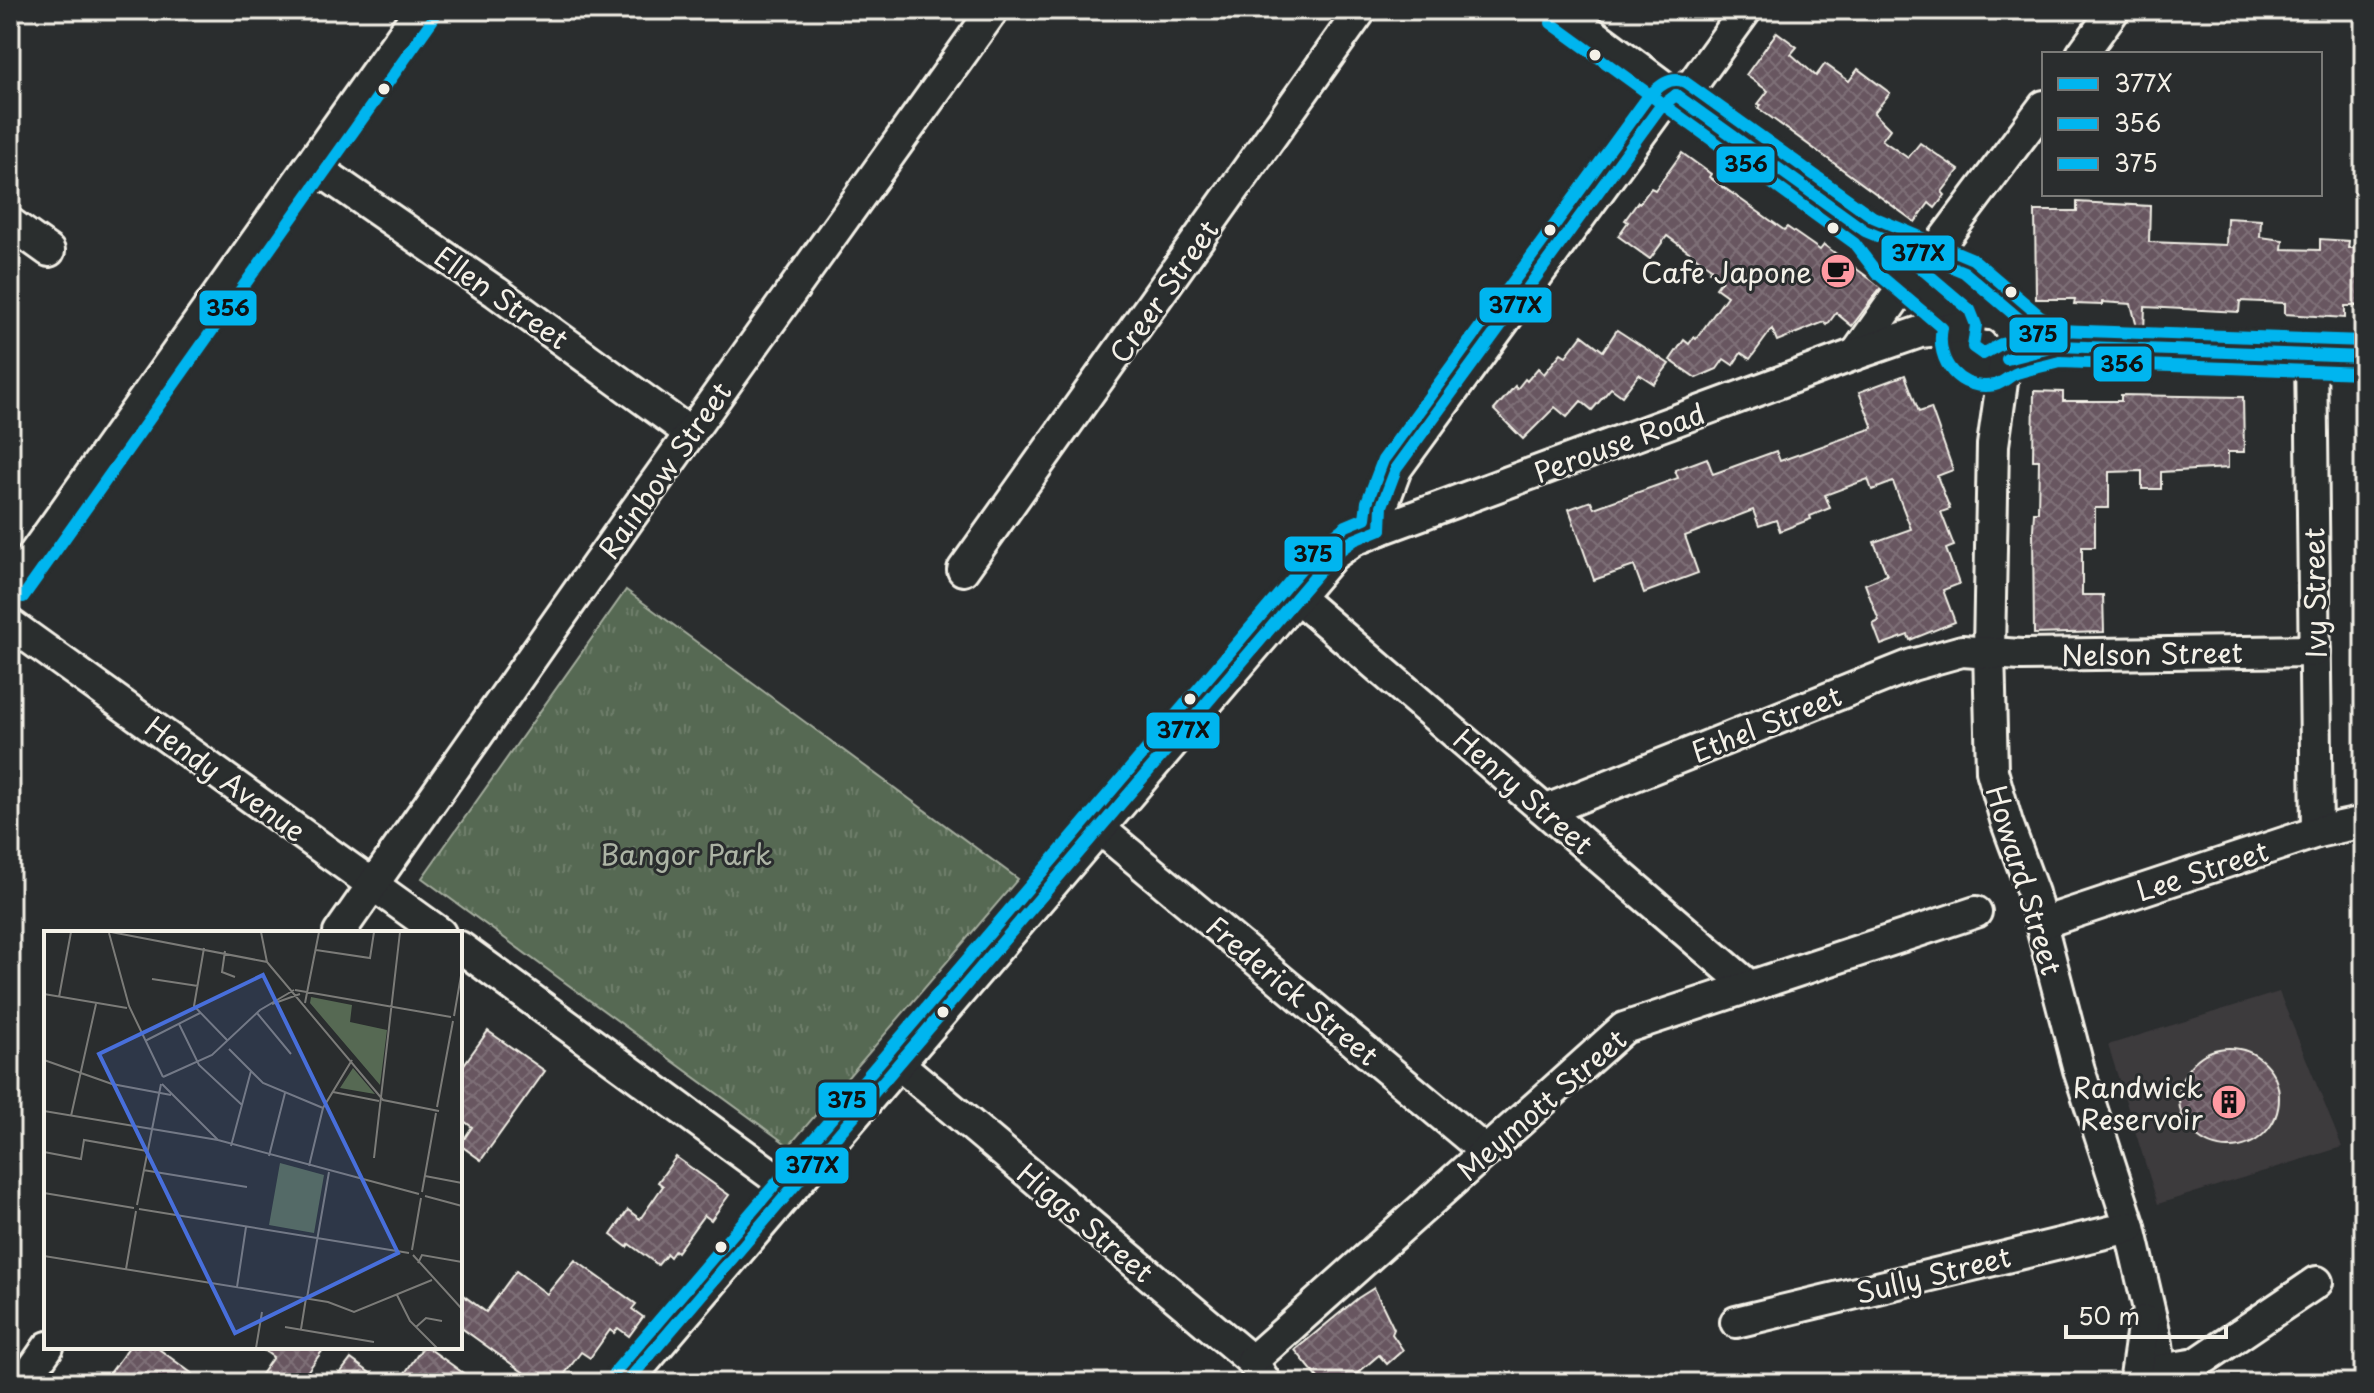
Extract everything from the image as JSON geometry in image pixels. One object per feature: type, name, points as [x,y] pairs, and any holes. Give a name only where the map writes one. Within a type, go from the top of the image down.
[{"type":"street","points":[[10,588],[420,10]]},
{"type":"street","name":"Rainbow Street","points":[[340,931],[690,433],[993,10]]},
{"type":"street","name":"Creer Street","points":[[963,570],[1361,10]]},
{"type":"street","points":[[1561,10],[1865,231],[1907,248],[1918,270],[1960,327]]},
{"type":"street","points":[[1381,529],[1382,506],[1396,469],[1660,107],[1694,82],[1746,10]]},
{"type":"street","points":[[2083,52],[2114,10]]},
{"type":"street","points":[[1870,349],[1918,270],[2042,109]]},
{"type":"street","name":"Ellen Street","points":[[312,165],[496,292],[690,433]]},
{"type":"street","points":[[10,223],[49,251]]},
{"type":"street","points":[[1918,270],[1999,320],[2058,346]]},
{"type":"street","points":[[2006,360],[2013,344],[1999,320],[1976,314],[1960,327],[1956,348],[1965,364],[1987,371],[2006,360],[2058,346],[2364,357]]},
{"type":"street","name":"Perouse Road","points":[[626,1383],[1333,555],[1354,540],[1381,529],[1870,349],[1920,332],[1960,327]]},
{"type":"street","name":"Perouse Road","points":[[1870,349],[1937,351],[1965,364]]},
{"type":"street","name":"Ivy Street","points":[[2311,354],[2317,832]]},
{"type":"street","name":"Howard Street","points":[[2006,360],[1993,445],[1989,650],[1992,771],[2042,923],[2079,1070],[2130,1227],[2146,1303],[2153,1379]]},
{"type":"street","name":"Howard Street","points":[[1965,364],[1978,386],[1993,445]]},
{"type":"street","name":"Henry Street","points":[[1298,598],[1749,986]]},
{"type":"street","name":"Hendy Avenue","points":[[10,624],[437,931]]},
{"type":"street","name":"Nelson Street","points":[[1989,650],[2021,655],[2315,651]]},
{"type":"street","name":"Ethel Street","points":[[1547,810],[1912,665],[1962,651],[1989,650]]},
{"type":"street","name":"Lee Street","points":[[2042,923],[2317,832],[2364,822]]},
{"type":"street","name":"Frederick Street","points":[[1099,828],[1486,1152]]},
{"type":"street","name":"Meymott Street","points":[[1259,1372],[1486,1152],[1624,1028],[1976,912]]},
{"type":"street","points":[[462,948],[791,1189]]},
{"type":"street","name":"Higgs Street","points":[[900,1065],[1259,1372]]},
{"type":"street","name":"Sully Street","points":[[1736,1322],[2130,1227]]},
{"type":"street","points":[[2153,1379],[2198,1363],[2317,1282]]},
{"type":"street","points":[[23,1383],[47,1349]]},
{"type":"shaded area","points":[[2279,992],[2342,1147],[2158,1204],[2108,1045]]},
{"type":"green space","name":"Bangor Park","points":[[626,590],[1018,879],[789,1146],[422,878]]},
{"type":"building","points":[[1777,32],[1797,47],[1791,54],[1816,76],[1825,64],[1849,81],[1858,69],[1890,93],[1874,113],[1890,129],[1882,140],[1908,158],[1920,143],[1959,170],[1942,192],[1945,195],[1935,208],[1929,203],[1915,222],[1758,108],[1768,91],[1746,75]]},
{"type":"building","points":[[1682,153],[1711,174],[1709,177],[1784,230],[1787,227],[1820,250],[1824,245],[1881,287],[1852,326],[1836,313],[1827,325],[1824,322],[1777,341],[1772,329],[1750,359],[1741,353],[1733,365],[1724,359],[1717,369],[1696,378],[1670,360],[1684,340],[1689,344],[1694,337],[1696,339],[1727,296],[1716,288],[1722,280],[1709,271],[1711,268],[1667,236],[1650,259],[1618,236],[1638,202],[1651,188],[1655,190]]},
{"type":"building","points":[[2077,202],[2150,206],[2149,242],[2226,245],[2227,218],[2261,220],[2260,237],[2283,240],[2282,249],[2320,250],[2320,239],[2349,241],[2348,248],[2364,248],[2364,306],[2345,306],[2345,318],[2285,314],[2285,303],[2240,301],[2239,312],[2145,307],[2144,331],[2138,331],[2131,304],[2074,304],[2075,299],[2036,299],[2035,211],[2077,211]]},
{"type":"building","points":[[1617,330],[1669,364],[1654,384],[1639,374],[1622,396],[1611,388],[1592,410],[1581,401],[1567,417],[1555,407],[1523,439],[1494,410],[1515,386],[1517,389],[1538,368],[1544,374],[1561,353],[1566,356],[1582,335],[1603,351]]},
{"type":"building","points":[[1905,375],[1919,412],[1931,408],[1953,470],[1937,476],[1950,509],[1941,512],[1954,546],[1946,549],[1959,584],[1943,590],[1955,622],[1910,640],[1908,635],[1881,645],[1873,624],[1879,621],[1865,584],[1887,575],[1874,542],[1911,529],[1893,482],[1872,490],[1868,479],[1825,495],[1830,508],[1780,531],[1776,520],[1759,526],[1753,510],[1685,536],[1698,573],[1644,593],[1634,566],[1594,580],[1569,509],[1591,501],[1594,508],[1678,478],[1675,470],[1707,458],[1713,474],[1776,451],[1780,461],[1873,428],[1859,392]]},
{"type":"building","points":[[2034,391],[2063,392],[2063,401],[2121,401],[2121,395],[2243,397],[2244,452],[2228,452],[2228,468],[2161,472],[2161,489],[2142,489],[2142,471],[2109,472],[2109,508],[2095,508],[2095,547],[2082,547],[2082,595],[2103,595],[2104,632],[2034,634],[2033,530],[2034,512],[2038,512],[2039,460],[2033,460]]},
{"type":"building","points":[[488,1031],[545,1071],[481,1160],[462,1146],[472,1127],[462,1120],[462,1067]]},
{"type":"building","name":"Randwick Reservoir","points":[[2229,1048],[2257,1056],[2271,1070],[2279,1098],[2271,1126],[2257,1140],[2229,1148],[2201,1140],[2187,1126],[2179,1098],[2187,1070],[2201,1056]]},
{"type":"building","points":[[676,1157],[729,1195],[711,1220],[704,1215],[677,1252],[675,1250],[670,1257],[667,1254],[658,1265],[611,1235],[628,1210],[640,1219],[663,1186],[658,1182]]},
{"type":"building","points":[[575,1260],[636,1304],[632,1309],[643,1317],[629,1336],[618,1328],[614,1333],[610,1330],[590,1358],[581,1352],[558,1383],[522,1383],[527,1375],[462,1328],[462,1294],[486,1312],[516,1271],[547,1294]]},
{"type":"building","points":[[1374,1288],[1394,1329],[1392,1334],[1403,1350],[1387,1364],[1379,1355],[1346,1383],[1322,1383],[1295,1350]]},
{"type":"building","points":[[128,1349],[159,1349],[205,1383],[103,1383]]},
{"type":"building","points":[[262,1349],[324,1349],[299,1383],[255,1383],[273,1357]]},
{"type":"building","points":[[422,1349],[430,1349],[477,1383],[398,1383]]},
{"type":"building","points":[[351,1359],[384,1383],[348,1383],[338,1376]]},
{"type":"transit line","name":"356","points":[[23,597],[433,19]]},
{"type":"transit line","name":"356","points":[[1551,23],[1854,243],[1877,273],[1942,328],[1942,352],[1946,363],[1961,379],[1971,384],[1995,385],[2017,373],[2060,362],[2363,373]]},
{"type":"transit line","name":"375","points":[[614,1373],[1321,545],[1346,526],[1365,518],[1367,502],[1383,460],[1647,98],[1660,86],[1674,80],[1685,82],[1873,217],[1973,259],[2040,316],[2067,332]]},
{"type":"transit line","name":"377X","points":[[1676,95],[1865,231],[1964,272],[2031,329],[2058,346]]},
{"type":"transit line","name":"377X","points":[[1381,529],[1382,506],[1396,469],[1660,107],[1676,95]]},
{"type":"transit line","name":"375","points":[[1896,247],[1970,310],[1976,325],[1973,347],[1983,354],[2001,344],[2057,330],[2364,341]]},
{"type":"transit line","name":"377X","points":[[2007,359],[2058,346],[2364,357]]},
{"type":"transit line","name":"377X","points":[[626,1383],[1333,555],[1354,540],[1381,529]]},
{"type":"place","name":"Cafe Japone","points":[[1838,271]]},
{"type":"place","name":"Randwick Reservoir","points":[[2229,1102]]}]
